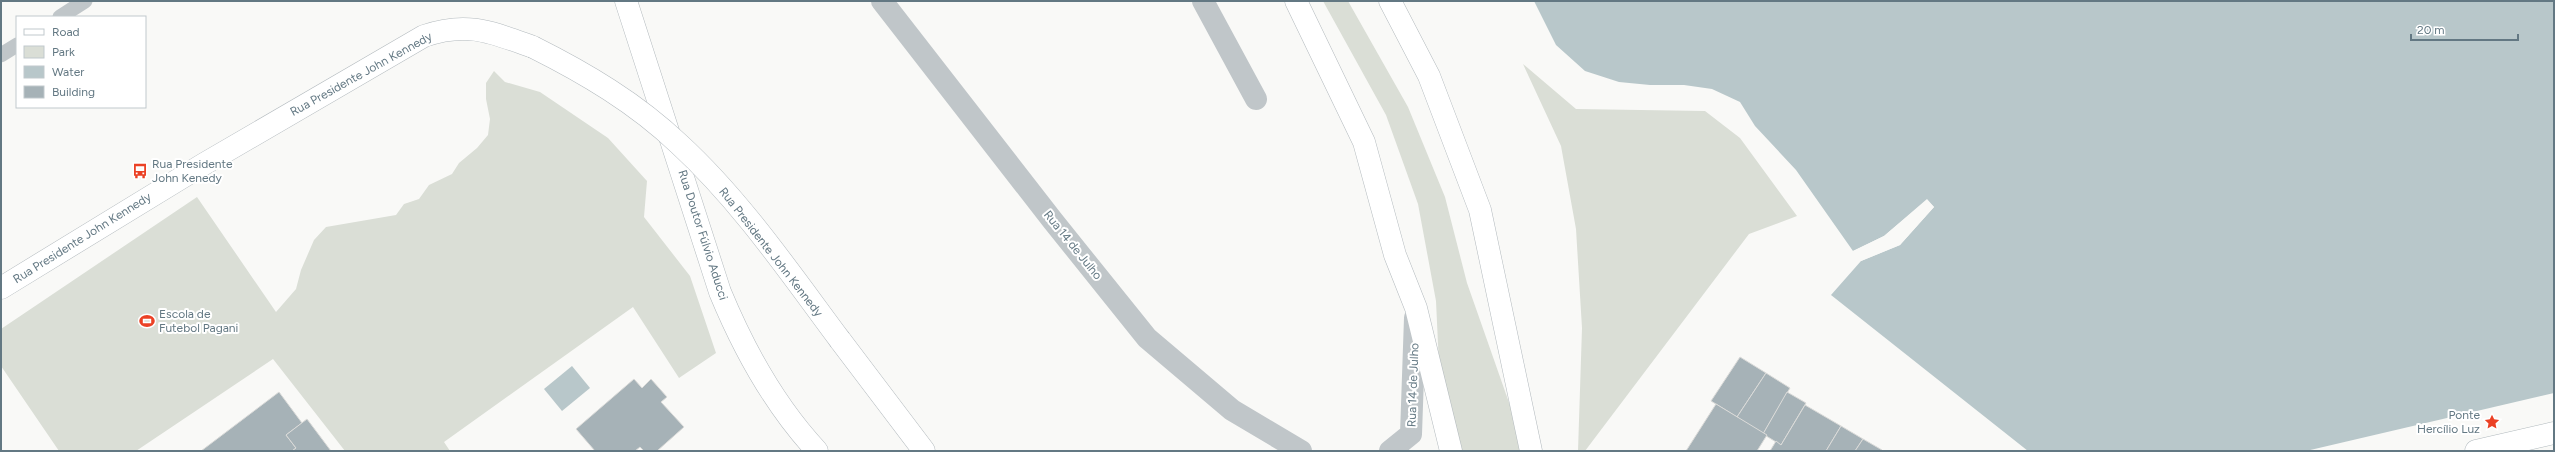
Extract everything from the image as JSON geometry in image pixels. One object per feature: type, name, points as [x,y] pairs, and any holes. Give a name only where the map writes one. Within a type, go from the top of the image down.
[{"type":"main road","name":"Rua Doutor Fúlvio Aducci","points":[[626,1],[720,292],[737,332],[763,381],[803,436],[817,451]]},
{"type":"main road","points":[[1296,1],[1364,142],[1395,256],[1416,308],[1450,451]]},
{"type":"main road","points":[[1390,1],[1429,76],[1480,210],[1531,451]]},
{"type":"main road","name":"Rua Presidente John Kennedy","points":[[1,288],[204,164],[424,36],[445,29],[468,28],[497,34],[533,47],[574,68],[628,102],[679,144],[722,189],[768,244],[924,451]]},
{"type":"main road","points":[[2476,451],[2554,433]]},
{"type":"street","name":"Rua 14 de Julho","points":[[882,1],[1053,221],[1147,338],[1232,410],[1300,451]]},
{"type":"street","points":[[1203,1],[1256,99]]},
{"type":"street","name":"Rua 14 de Julho","points":[[1390,451],[1411,434],[1416,308]]},
{"type":"lane","points":[[62,16],[85,1]]},
{"type":"lane","points":[[1,55],[16,46]]},
{"type":"green space","points":[[1323,1],[1348,1],[1408,107],[1445,197],[1467,283],[1526,451],[1443,451],[1436,301],[1418,204],[1386,115]]},
{"type":"green space","points":[[1523,64],[1576,109],[1705,111],[1740,138],[1797,216],[1749,234],[1585,451],[1578,451],[1582,328],[1576,229],[1561,146]]},
{"type":"green space","points":[[494,71],[505,82],[540,92],[608,138],[647,181],[644,217],[690,276],[716,353],[679,378],[633,307],[444,442],[450,451],[345,451],[273,359],[136,451],[59,451],[1,366],[1,329],[197,197],[276,312],[296,289],[301,270],[314,240],[326,227],[396,215],[404,204],[419,199],[429,185],[452,174],[459,163],[477,148],[488,135],[490,119],[486,99],[486,83]]},
{"type":"water","points":[[1534,1],[2554,1],[2554,451],[2028,451],[1831,295],[1861,261],[1900,245],[1934,207],[1927,200],[1884,236],[1853,251],[1796,170],[1755,126],[1740,102],[1712,89],[1684,85],[1650,85],[1619,82],[1585,71],[1556,45]]},
{"type":"water","points":[[572,366],[590,388],[562,411],[544,389]]},
{"type":"pier","points":[[1927,199],[1934,207],[1900,245],[1861,261],[1860,260],[1899,243],[1931,207],[1927,202],[1886,237],[1854,252],[1853,251],[1884,236]]},
{"type":"pier","name":"Ponte Hercílio Luz","points":[[2554,393],[2554,451],[2306,451]]},
{"type":"building","points":[[1740,357],[1766,373],[1737,417],[1711,401]]},
{"type":"building","points":[[1766,373],[1790,388],[1763,434],[1737,417]]},
{"type":"building","points":[[634,379],[642,388],[651,379],[667,397],[661,402],[684,427],[657,451],[644,451],[640,447],[635,451],[595,451],[576,429]]},
{"type":"building","points":[[279,392],[302,423],[286,435],[296,448],[292,451],[201,451]]},
{"type":"building","points":[[1787,392],[1806,403],[1781,445],[1763,434]]},
{"type":"building","points":[[1716,404],[1767,435],[1757,451],[1686,451]]},
{"type":"building","points":[[1805,405],[1841,426],[1826,451],[1770,451],[1776,441],[1781,445]]},
{"type":"building","points":[[307,419],[331,451],[292,451],[296,448],[286,435]]},
{"type":"building","points":[[1841,426],[1863,439],[1855,451],[1826,451]]},
{"type":"building","points":[[1863,439],[1882,450],[1882,451],[1855,451]]},
{"type":"place","name":"Rua Presidente John Kenedy","points":[[140,171]]},
{"type":"place","name":"Escola de Futebol Pagani","points":[[147,321]]},
{"type":"place","name":"Ponte Hercílio Luz","points":[[2492,422]]}]
